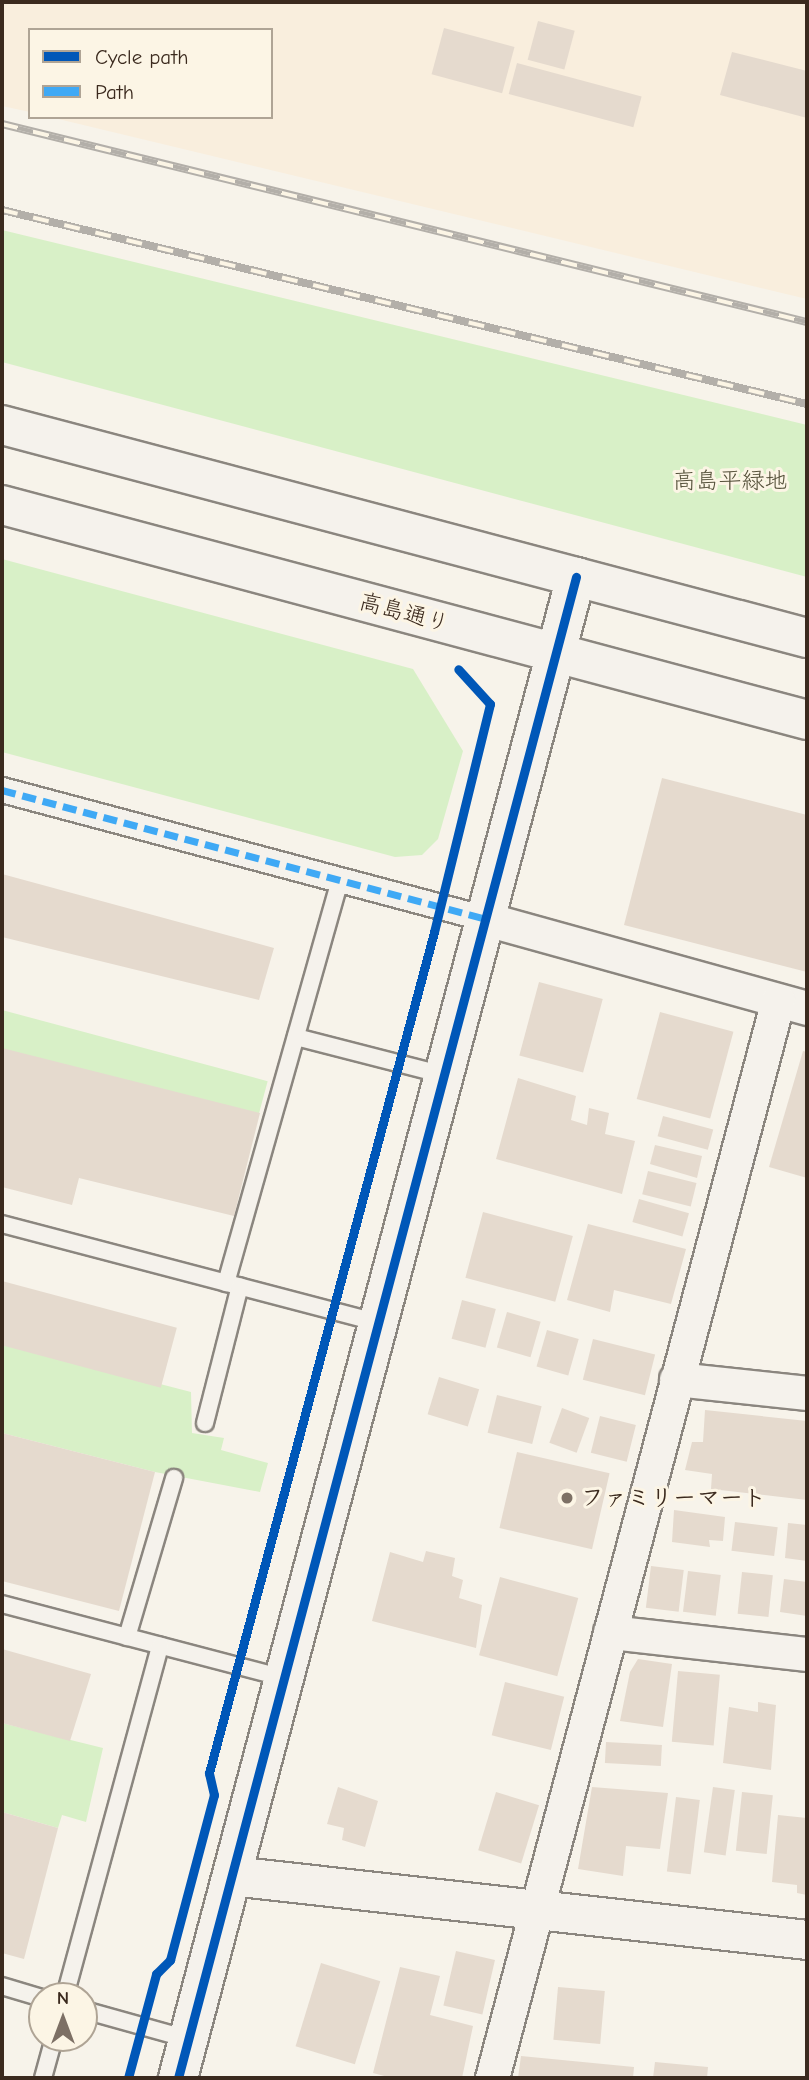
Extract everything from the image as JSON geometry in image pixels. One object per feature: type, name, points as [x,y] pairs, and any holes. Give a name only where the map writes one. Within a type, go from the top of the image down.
[{"type":"street","points":[[2,425],[807,638]]},
{"type":"street","name":"高島通り","points":[[2,505],[807,720]]},
{"type":"street","points":[[178,2078],[576,577]]},
{"type":"street","points":[[2,790],[792,1004],[676,1379],[492,2078]]},
{"type":"street","points":[[676,1379],[807,1393]]},
{"type":"street","points":[[610,1632],[807,1654]]},
{"type":"street","points":[[232,1876],[807,1940]]},
{"type":"lane","points":[[205,1423],[233,1285],[296,1037],[340,880]]},
{"type":"lane","points":[[296,1037],[444,1075]]},
{"type":"lane","points":[[2,1224],[379,1323]]},
{"type":"lane","points":[[127,1637],[174,1478]]},
{"type":"lane","points":[[2,1604],[285,1678]]},
{"type":"lane","points":[[69,1982],[160,1646]]},
{"type":"lane","points":[[2,1986],[28,1994]]},
{"type":"lane","points":[[98,2014],[188,2039]]},
{"type":"lane","points":[[43,2078],[50,2052]]},
{"type":"shaded area","points":[[2,2],[807,2],[807,299],[58,119],[273,119],[273,28],[28,28],[28,112],[2,106]]},
{"type":"green space","name":"高島平緑地","points":[[2,230],[807,425],[807,577],[2,362]]},
{"type":"green space","points":[[2,559],[413,669],[463,751],[438,839],[422,855],[395,857],[2,752]]},
{"type":"green space","points":[[2,1010],[268,1081],[258,1118],[2,1049]]},
{"type":"green space","points":[[2,1343],[191,1392],[192,1433],[224,1438],[221,1450],[268,1463],[260,1492],[155,1472],[2,1433]]},
{"type":"green space","points":[[2,1723],[103,1748],[86,1822],[62,1815],[58,1828],[2,1812]]},
{"type":"building","points":[[538,21],[575,31],[564,69],[528,60]]},
{"type":"building","points":[[444,28],[515,47],[502,93],[432,74]]},
{"type":"building","points":[[732,52],[807,71],[807,118],[720,95]]},
{"type":"building","points":[[517,63],[642,96],[633,127],[509,94]]},
{"type":"building","points":[[662,778],[807,815],[807,972],[624,925]]},
{"type":"building","points":[[2,874],[274,948],[259,1000],[2,937]]},
{"type":"building","points":[[539,982],[603,999],[583,1072],[519,1055]]},
{"type":"building","points":[[660,1012],[733,1032],[710,1119],[637,1099]]},
{"type":"building","points":[[2,1048],[260,1113],[234,1216],[79,1178],[72,1205],[2,1187]]},
{"type":"building","points":[[803,1051],[807,1052],[807,1178],[769,1167]]},
{"type":"building","points":[[518,1078],[576,1096],[571,1120],[587,1125],[589,1108],[609,1113],[605,1134],[635,1141],[622,1194],[496,1159]]},
{"type":"building","points":[[663,1116],[713,1129],[708,1150],[658,1136]]},
{"type":"building","points":[[655,1145],[702,1156],[697,1178],[650,1164]]},
{"type":"building","points":[[648,1171],[697,1183],[691,1206],[642,1194]]},
{"type":"building","points":[[639,1199],[689,1213],[682,1236],[632,1222]]},
{"type":"building","points":[[483,1212],[573,1236],[555,1302],[465,1278]]},
{"type":"building","points":[[588,1224],[686,1249],[671,1304],[614,1290],[610,1312],[567,1300]]},
{"type":"building","points":[[2,1281],[177,1328],[161,1388],[2,1345]]},
{"type":"building","points":[[462,1300],[496,1309],[485,1348],[452,1339]]},
{"type":"building","points":[[507,1312],[541,1322],[530,1357],[497,1348]]},
{"type":"building","points":[[547,1330],[579,1339],[568,1376],[537,1367]]},
{"type":"building","points":[[593,1339],[655,1354],[645,1395],[583,1380]]},
{"type":"building","points":[[439,1377],[479,1389],[468,1427],[428,1414]]},
{"type":"building","points":[[497,1395],[542,1406],[532,1444],[488,1433]]},
{"type":"building","points":[[562,1408],[589,1418],[577,1453],[549,1443]]},
{"type":"building","points":[[705,1410],[807,1421],[807,1500],[711,1489],[712,1474],[685,1470],[692,1442],[703,1442]]},
{"type":"building","points":[[600,1416],[636,1425],[627,1462],[591,1453]]},
{"type":"building","points":[[2,1433],[155,1472],[119,1611],[2,1581]]},
{"type":"building","points":[[517,1452],[610,1473],[592,1549],[499,1528]]},
{"type":"building","points":[[674,1510],[725,1517],[723,1541],[709,1540],[710,1547],[672,1542]]},
{"type":"building","points":[[735,1522],[778,1527],[774,1556],[731,1551]]},
{"type":"building","points":[[788,1523],[807,1525],[807,1561],[785,1558]]},
{"type":"building","points":[[426,1551],[455,1558],[452,1576],[463,1580],[459,1598],[482,1605],[476,1648],[372,1621],[390,1552],[423,1562]]},
{"type":"building","points":[[651,1566],[684,1570],[679,1612],[646,1608]]},
{"type":"building","points":[[688,1571],[721,1575],[716,1616],[683,1612]]},
{"type":"building","points":[[742,1572],[773,1575],[768,1617],[738,1614]]},
{"type":"building","points":[[500,1577],[578,1598],[557,1676],[479,1655]]},
{"type":"building","points":[[784,1579],[807,1582],[807,1616],[780,1612]]},
{"type":"building","points":[[2,1649],[91,1674],[70,1741],[2,1723]]},
{"type":"building","points":[[638,1659],[672,1664],[663,1727],[620,1721],[630,1672]]},
{"type":"building","points":[[678,1671],[720,1675],[714,1745],[672,1742]]},
{"type":"building","points":[[505,1682],[564,1697],[551,1750],[492,1735]]},
{"type":"building","points":[[758,1702],[776,1705],[771,1770],[723,1763],[729,1707],[758,1712]]},
{"type":"building","points":[[606,1742],[662,1745],[661,1766],[605,1763]]},
{"type":"building","points":[[338,1787],[378,1801],[365,1847],[342,1840],[344,1828],[327,1824]]},
{"type":"building","points":[[592,1787],[668,1793],[660,1849],[626,1846],[623,1876],[578,1869]]},
{"type":"building","points":[[713,1787],[735,1790],[726,1855],[704,1852]]},
{"type":"building","points":[[496,1792],[539,1805],[521,1863],[478,1850]]},
{"type":"building","points":[[742,1792],[773,1795],[767,1854],[736,1851]]},
{"type":"building","points":[[676,1797],[700,1800],[691,1874],[667,1871]]},
{"type":"building","points":[[2,1812],[58,1828],[24,1959],[2,1953]]},
{"type":"building","points":[[778,1815],[807,1818],[807,1895],[797,1893],[797,1885],[772,1882]]},
{"type":"building","points":[[456,1951],[495,1960],[482,2015],[443,2006]]},
{"type":"building","points":[[321,1963],[380,1981],[355,2064],[296,2046]]},
{"type":"building","points":[[400,1967],[440,1976],[430,2015],[473,2026],[462,2078],[392,2078],[373,2073]]},
{"type":"building","points":[[558,1987],[605,1991],[600,2044],[553,2040]]},
{"type":"building","points":[[521,2056],[634,2067],[633,2078],[518,2078]]},
{"type":"building","points":[[655,2062],[708,2067],[707,2078],[653,2078]]},
{"type":"railway","points":[[2,124],[807,322]]},
{"type":"railway","points":[[2,210],[807,404]]},
{"type":"marked path","points":[[2,790],[486,919]]},
{"type":"cycle path","points":[[178,2078],[576,577]]},
{"type":"cycle path","points":[[128,2078],[156,1974],[170,1960],[214,1795],[209,1773],[434,932],[490,704],[458,669]]},
{"type":"place","name":"ファミリーマート","points":[[567,1498]]}]
